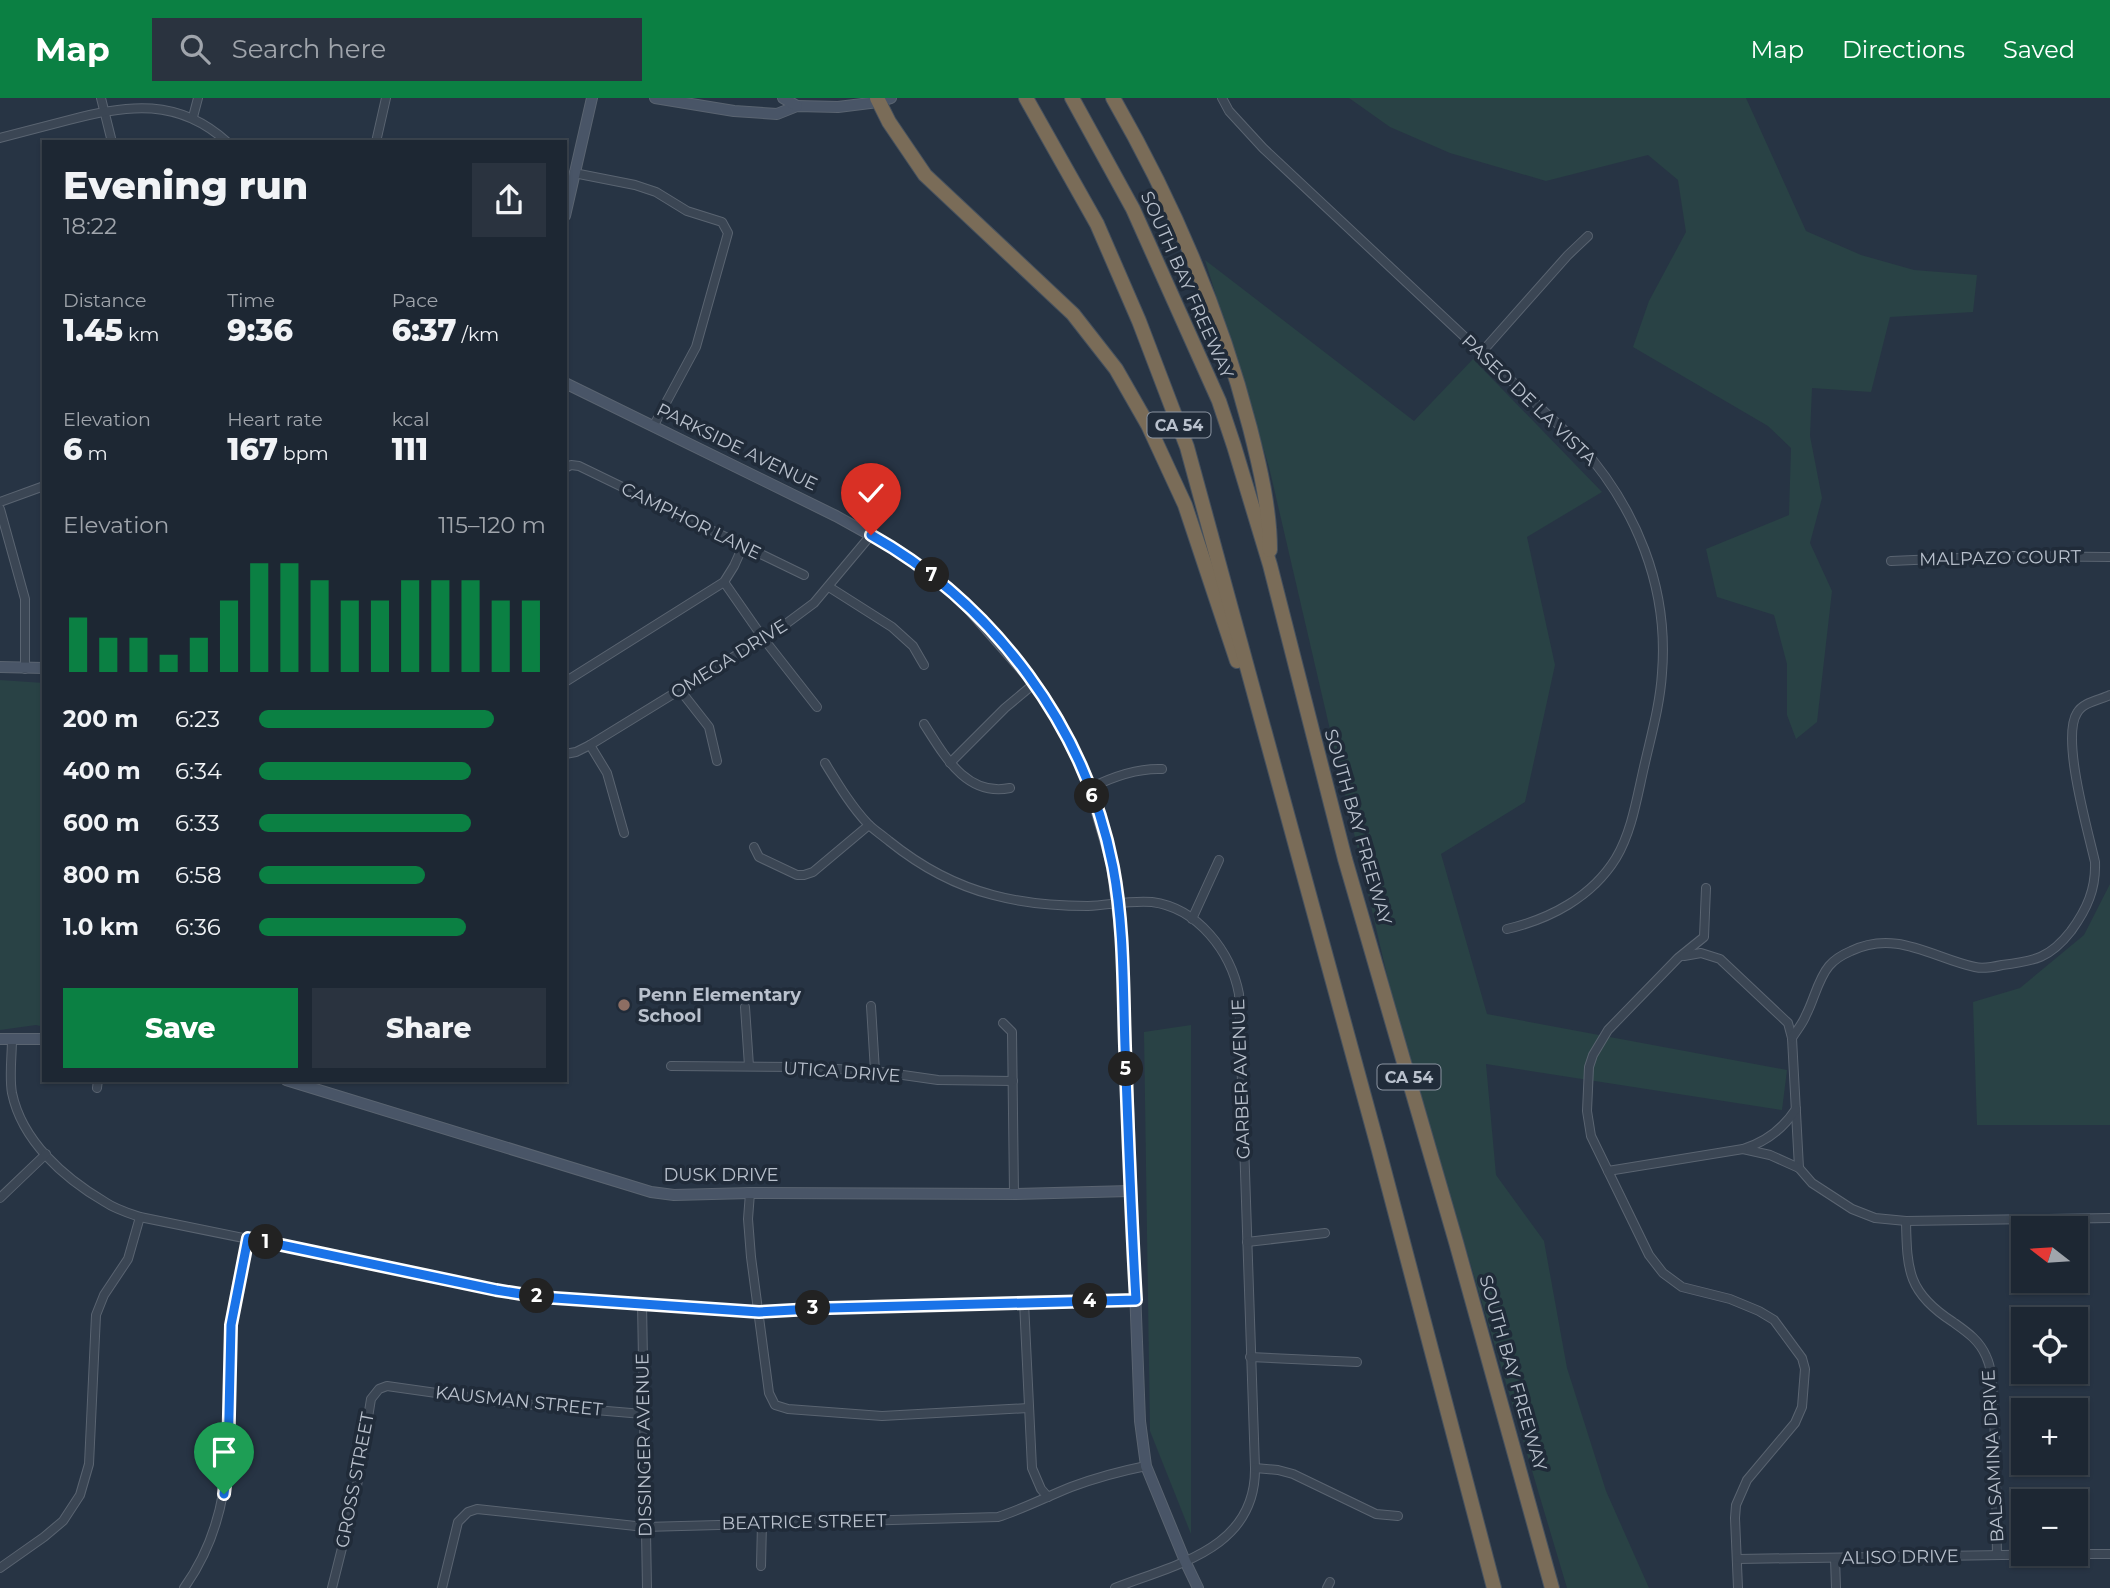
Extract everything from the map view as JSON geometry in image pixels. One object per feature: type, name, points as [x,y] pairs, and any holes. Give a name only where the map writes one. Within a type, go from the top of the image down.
[{"type":"highway","name":"CA 54","points":[[1026,98],[1097,224],[1139,321],[1187,447],[1494,1588]]},
{"type":"highway","name":"SOUTH BAY FREEWAY","points":[[1072,98],[1133,209],[1219,401],[1270,565],[1345,859],[1453,1229],[1552,1588]]},
{"type":"highway","points":[[1113,98],[1183,233],[1228,351],[1259,467],[1270,531],[1270,565]]},
{"type":"highway","points":[[882,99],[925,175],[1073,314],[1116,369],[1148,425],[1185,505],[1277,774]]},
{"type":"main road","points":[[567,206],[592,98]]},
{"type":"main road","points":[[655,98],[734,111],[777,114],[797,106],[838,107],[882,99]]},
{"type":"main road","points":[[783,98],[797,106]]},
{"type":"main road","name":"PARKSIDE AVENUE","points":[[567,384],[654,425],[899,551],[955,593],[1035,683],[1055,713],[1090,788],[1112,864],[1122,945],[1140,1420],[1146,1466],[1198,1588]]},
{"type":"main road","points":[[0,667],[42,668]]},
{"type":"main road","points":[[6,1039],[42,1039]]},
{"type":"main road","name":"DUSK DRIVE","points":[[293,1082],[651,1192],[674,1195],[1130,1191]]},
{"type":"street","points":[[101,98],[112,140]]},
{"type":"street","points":[[193,117],[198,98]]},
{"type":"street","points":[[376,140],[386,98]]},
{"type":"street","name":"PASEO DE LA VISTA","points":[[1222,98],[1263,148],[1579,444],[1615,489],[1648,558],[1662,633],[1662,672],[1657,710],[1636,803],[1624,841],[1616,857],[1589,889],[1564,908],[1537,921],[1507,929]]},
{"type":"street","points":[[0,138],[104,110],[144,105],[193,117],[225,140]]},
{"type":"street","points":[[574,173],[656,192],[687,211],[722,222],[728,233],[696,347],[654,425]]},
{"type":"street","points":[[1481,353],[1567,255],[1588,236]]},
{"type":"street","name":"CAMPHOR LANE","points":[[567,467],[579,466],[804,575]]},
{"type":"street","points":[[0,502],[42,487]]},
{"type":"street","points":[[0,509],[25,599],[25,669]]},
{"type":"street","name":"OMEGA DRIVE","points":[[567,754],[590,745],[779,629],[814,603],[871,535]]},
{"type":"street","points":[[567,681],[724,582],[743,546]]},
{"type":"street","name":"MALPAZO COURT","points":[[1891,561],[2005,556],[2110,557]]},
{"type":"street","points":[[724,582],[763,638],[817,707]]},
{"type":"street","points":[[829,587],[891,626],[913,646],[924,665]]},
{"type":"street","points":[[950,763],[1005,708],[1035,683]]},
{"type":"street","points":[[680,690],[709,727],[717,761]]},
{"type":"street","points":[[1793,1038],[1826,970],[1833,962],[1864,946],[1905,944],[1982,968],[2029,962],[2050,953],[2061,944],[2088,904],[2094,890],[2095,877],[2095,862],[2073,763],[2074,719],[2081,708],[2110,695]]},
{"type":"street","points":[[924,724],[960,775],[984,788],[1010,788]]},
{"type":"street","points":[[590,745],[607,773],[624,833]]},
{"type":"street","name":"GARBER AVENUE","points":[[825,763],[869,825],[933,871],[990,894],[1034,903],[1088,906],[1152,902],[1192,919],[1209,933],[1223,951],[1233,972],[1239,994],[1255,1468],[1252,1496],[1240,1522],[1219,1544],[1115,1588]]},
{"type":"street","points":[[1090,788],[1109,778],[1148,769],[1162,769]]},
{"type":"street","points":[[754,847],[760,857],[804,876],[813,872],[869,825]]},
{"type":"street","points":[[1192,919],[1219,860]]},
{"type":"street","points":[[1706,888],[1704,937],[1678,958],[1608,1030],[1593,1055],[1589,1068],[1587,1111],[1591,1136],[1649,1255],[1663,1273],[1682,1287],[1730,1300],[1774,1320],[1802,1359],[1805,1369],[1802,1407],[1795,1423],[1747,1480],[1739,1496],[1735,1518],[1738,1588]]},
{"type":"street","points":[[1678,958],[1701,953],[1720,959],[1788,1023],[1793,1038],[1799,1168]]},
{"type":"street","points":[[871,1006],[875,1071]]},
{"type":"street","points":[[746,1007],[749,1066]]},
{"type":"street","points":[[1003,1023],[1012,1032],[1014,1194]]},
{"type":"street","points":[[6,1039],[12,1091],[21,1120],[34,1143],[63,1172],[106,1203],[140,1217],[540,1297],[759,1312],[1136,1300]]},
{"type":"street","name":"UTICA DRIVE","points":[[671,1066],[875,1071],[938,1080],[1013,1082]]},
{"type":"street","points":[[1608,1171],[1743,1149],[1760,1143],[1775,1133],[1796,1109]]},
{"type":"street","points":[[1743,1149],[1770,1155],[1799,1168],[1812,1183],[1852,1209],[1875,1218],[1906,1222],[2110,1218]]},
{"type":"street","points":[[0,1198],[46,1154]]},
{"type":"street","points":[[750,1193],[748,1219],[751,1257],[769,1393],[775,1405],[788,1409],[882,1416],[1028,1408]]},
{"type":"street","points":[[0,1568],[44,1538],[63,1521],[80,1495],[89,1464],[96,1315],[104,1296],[128,1259],[140,1217]]},
{"type":"street","name":"BALSAMINA DRIVE","points":[[1906,1222],[1909,1266],[1915,1286],[1934,1310],[1974,1337],[1989,1362],[1994,1422],[1997,1555]]},
{"type":"street","points":[[1247,1242],[1325,1233]]},
{"type":"street","points":[[184,1588],[210,1544],[224,1494],[228,1459],[231,1325],[248,1238]]},
{"type":"street","points":[[1024,1302],[1032,1468],[1041,1489],[1048,1497]]},
{"type":"street","name":"DISSINGER AVENUE","points":[[642,1303],[647,1588]]},
{"type":"street","points":[[1250,1357],[1357,1362]]},
{"type":"street","name":"KAUSMAN STREET","points":[[394,1387],[500,1402],[643,1414]]},
{"type":"street","name":"GROSS STREET","points":[[332,1588],[356,1492],[371,1399],[379,1389],[394,1387]]},
{"type":"street","name":"BEATRICE STREET","points":[[442,1588],[458,1522],[468,1512],[477,1509],[645,1527],[998,1517],[1086,1482],[1146,1466]]},
{"type":"street","points":[[1255,1468],[1285,1472],[1376,1514],[1398,1516]]},
{"type":"street","points":[[761,1566],[762,1523]]},
{"type":"street","points":[[2088,1554],[2110,1554]]},
{"type":"street","name":"ALISO DRIVE","points":[[1738,1559],[2011,1555]]},
{"type":"street","points":[[1835,1558],[1836,1588]]},
{"type":"green space","points":[[1349,98],[1746,98],[1806,231],[1861,255],[1914,270],[1977,275],[1973,312],[1890,317],[1871,392],[1812,388],[1810,436],[1822,498],[1810,543],[1832,591],[1817,722],[1796,739],[1787,715],[1787,664],[1774,615],[1717,597],[1706,549],[1789,515],[1791,448],[1768,426],[1633,347],[1649,301],[1686,232],[1678,180],[1648,155],[1546,181],[1450,153],[1390,127]]},
{"type":"green space","points":[[1205,260],[1414,421],[1473,359],[1602,492],[1527,537],[1555,665],[1525,802],[1441,854],[1487,1014],[1787,1070],[1782,1110],[1486,1064],[1496,1175],[1544,1241],[1567,1368],[1606,1491],[1649,1588],[1567,1588],[1396,1014],[1269,467]]},
{"type":"green space","points":[[0,680],[42,683],[42,1026],[0,1030]]},
{"type":"green space","points":[[2110,884],[2110,1125],[1977,1125],[1973,1002],[2020,988],[2084,935]]},
{"type":"green space","points":[[1191,1025],[1191,1534],[1150,1431],[1144,1032]]},
{"type":"place","name":"Penn Elementary School","points":[[624,1005]]},
{"type":"route","points":[[224,1494],[228,1459],[231,1325],[248,1238],[540,1297],[759,1312],[1136,1300],[1130,1203],[1122,945],[1112,864],[1090,788],[1055,713],[1039,689],[987,627],[955,593],[915,562],[871,535]]}]
